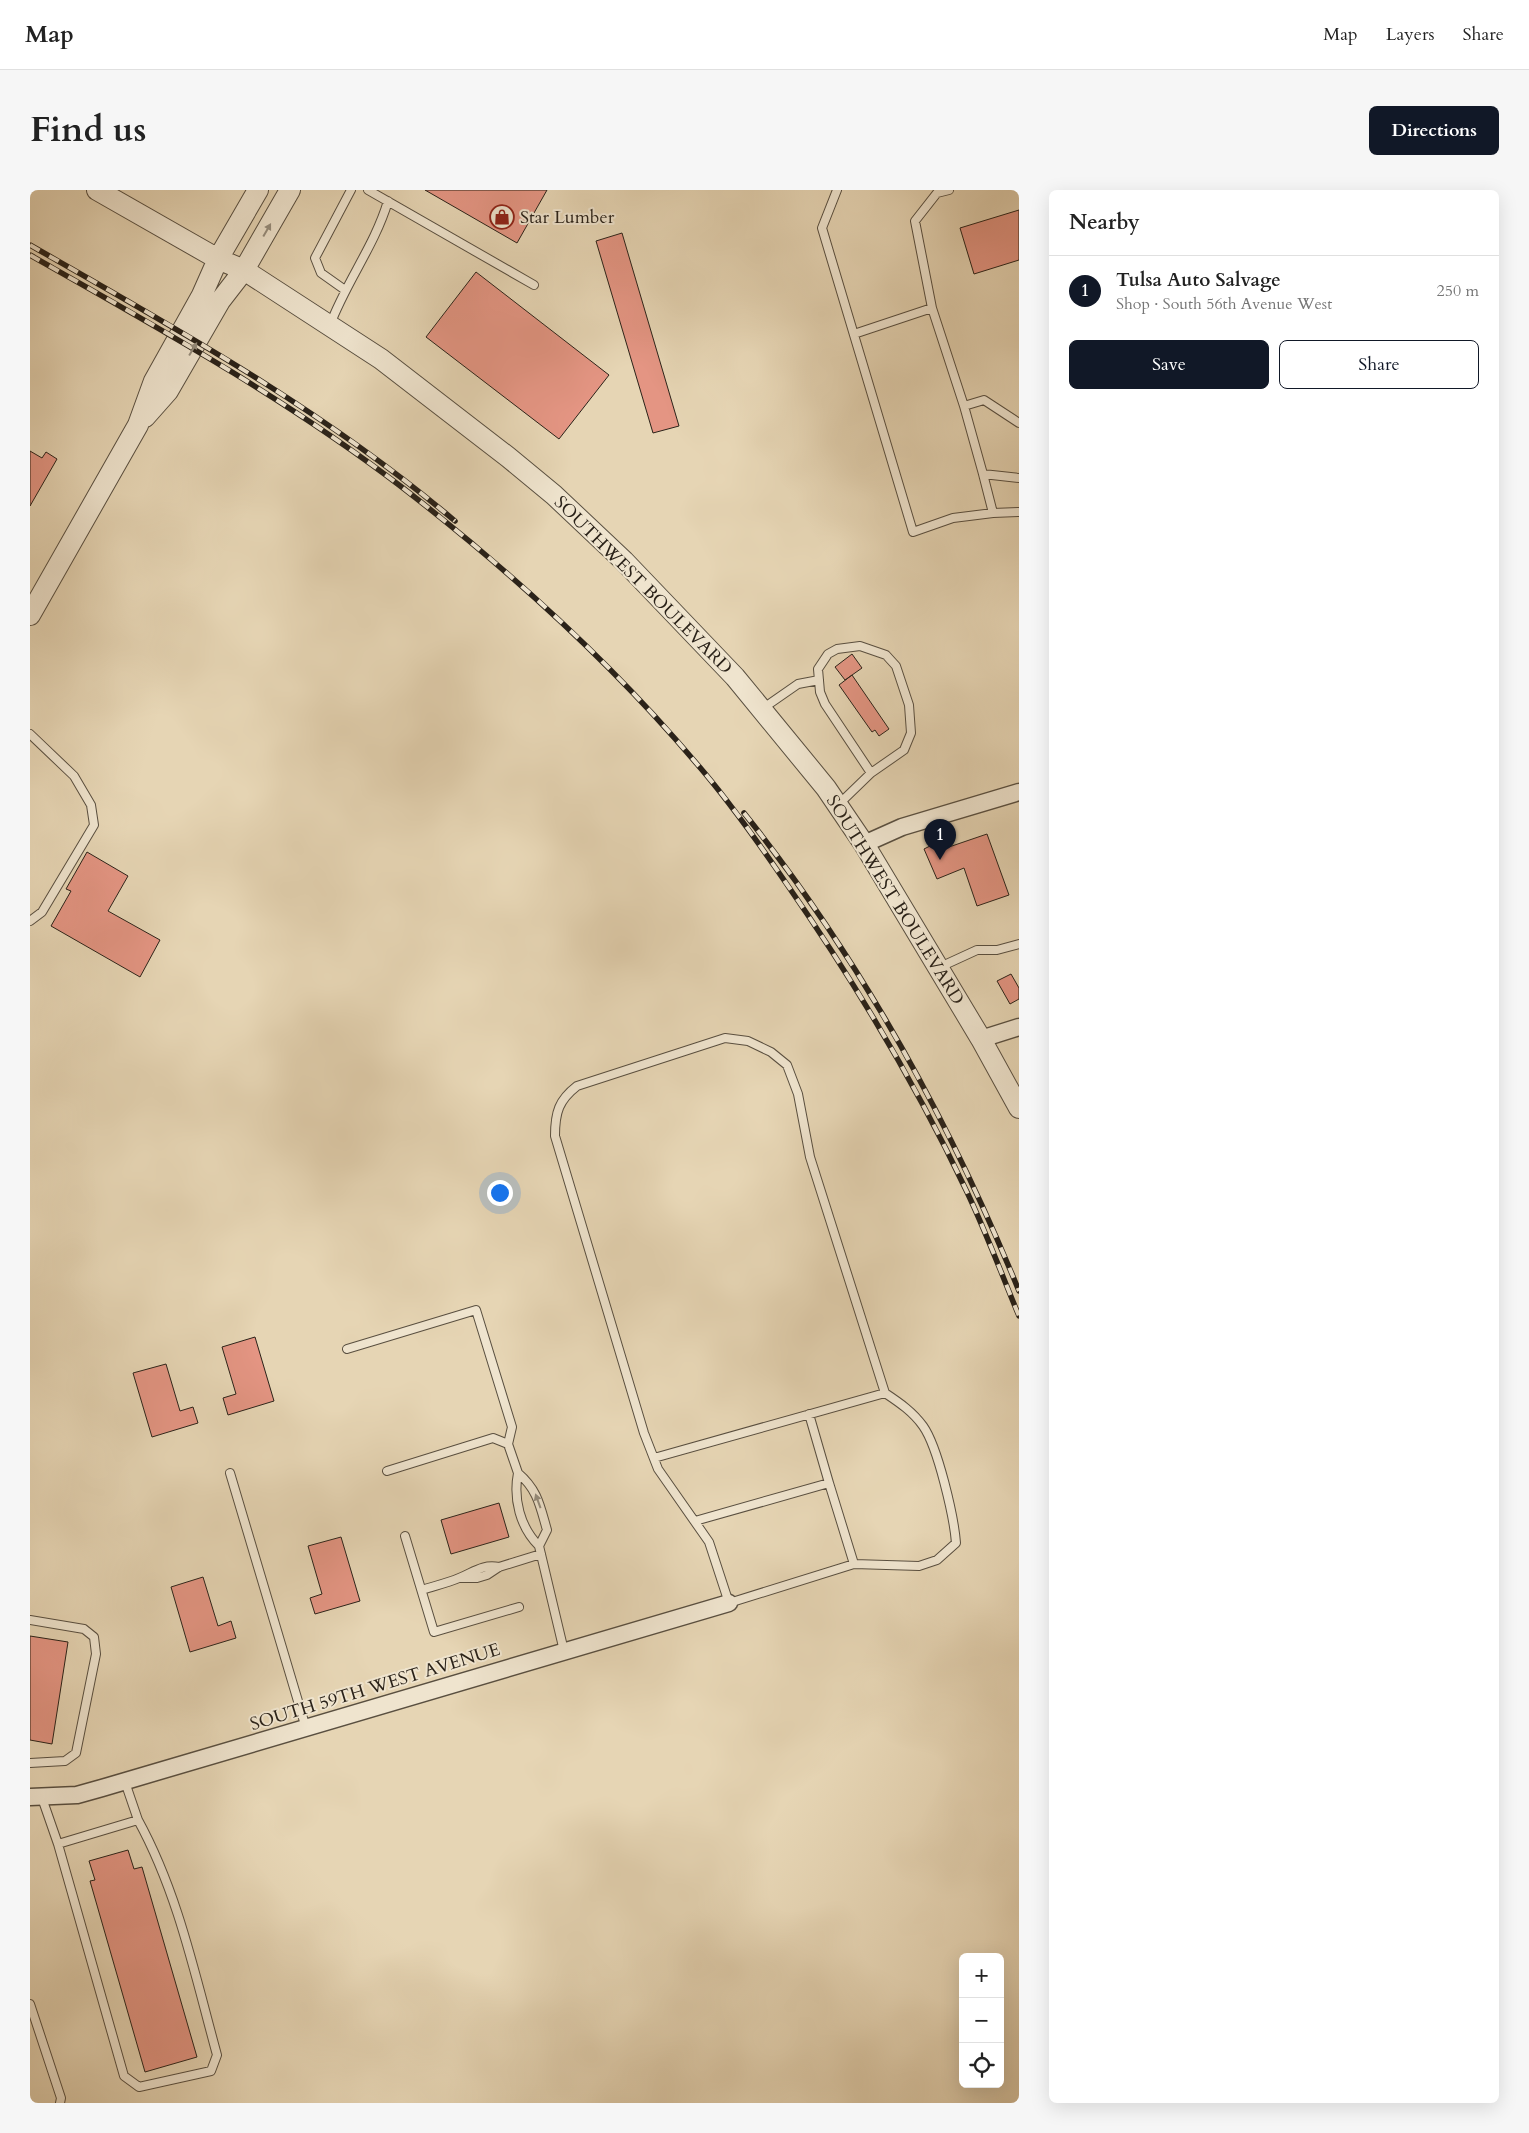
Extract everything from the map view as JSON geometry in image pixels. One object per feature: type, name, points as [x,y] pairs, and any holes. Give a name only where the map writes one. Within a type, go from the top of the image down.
[{"type":"street","name":"SOUTHWEST BOULEVARD","points":[[97,190],[218,259],[244,270],[381,359],[464,421],[554,495],[624,561],[687,625],[762,709],[838,806],[864,844],[981,1039],[1019,1108]]},
{"type":"street","points":[[30,614],[138,425],[154,381],[202,295],[218,259],[258,190]]},
{"type":"street","points":[[138,425],[168,391],[220,301],[244,270],[290,190]]},
{"type":"street","points":[[864,844],[902,827],[1019,792]]},
{"type":"street","points":[[981,1039],[1019,1027]]},
{"type":"street","name":"SOUTH 59TH WEST AVENUE","points":[[36,1797],[77,1795],[125,1782],[729,1603]]},
{"type":"lane","points":[[345,290],[321,273],[315,258],[351,190]]},
{"type":"lane","points":[[368,190],[534,285]]},
{"type":"lane","points":[[837,190],[822,228],[913,532],[953,518],[1019,512]]},
{"type":"lane","points":[[949,190],[937,193],[914,221],[932,308],[984,474],[992,513]]},
{"type":"lane","points":[[330,325],[345,290],[383,220],[388,202]]},
{"type":"lane","points":[[854,334],[932,308]]},
{"type":"lane","points":[[964,406],[984,400],[1019,423]]},
{"type":"lane","points":[[984,474],[1019,478]]},
{"type":"lane","points":[[838,806],[871,773],[904,750],[911,733],[909,704],[896,666],[886,655],[872,649],[847,646],[828,654],[818,669],[820,692],[825,704],[871,773]]},
{"type":"lane","points":[[762,709],[798,684],[819,680]]},
{"type":"lane","points":[[30,734],[74,776],[91,805],[94,825],[42,912],[30,921]]},
{"type":"lane","points":[[938,968],[956,958],[977,950],[997,950],[1019,944]]},
{"type":"lane","points":[[725,1038],[748,1041],[772,1052],[787,1065],[798,1094],[810,1158],[886,1393],[910,1411],[925,1428],[939,1465],[955,1524],[956,1543],[937,1560],[920,1566],[854,1564],[729,1603],[710,1542],[658,1469],[654,1458],[644,1433],[555,1136],[555,1120],[563,1097],[577,1086],[725,1038]]},
{"type":"lane","points":[[348,1349],[476,1310],[512,1427],[508,1444],[518,1473],[514,1492],[527,1534],[540,1550],[564,1651]]},
{"type":"lane","points":[[654,1458],[886,1393]]},
{"type":"lane","points":[[809,1414],[854,1564]]},
{"type":"lane","points":[[387,1471],[493,1438],[508,1444]]},
{"type":"lane","points":[[230,1473],[306,1728]]},
{"type":"lane","points":[[422,1590],[461,1578],[475,1569],[488,1565],[499,1567],[540,1550],[547,1530],[540,1505],[532,1484],[518,1473]]},
{"type":"lane","points":[[695,1521],[829,1483]]},
{"type":"lane","points":[[405,1536],[434,1632],[519,1607]]},
{"type":"lane","points":[[30,1620],[84,1629],[94,1637],[96,1654],[76,1753],[64,1761],[30,1763]]},
{"type":"lane","points":[[36,1797],[58,1844],[124,2076],[138,2087],[211,2071],[217,2056],[177,1907],[152,1846],[138,1820],[125,1782]]},
{"type":"lane","points":[[58,1844],[138,1820]]},
{"type":"lane","points":[[30,2004],[61,2098],[60,2103]]},
{"type":"building","name":"Star Lumber","points":[[425,190],[547,190],[517,243]]},
{"type":"building","points":[[1019,210],[1019,260],[974,274],[960,228]]},
{"type":"building","points":[[622,233],[679,426],[653,433],[596,241]]},
{"type":"building","points":[[476,272],[609,375],[559,439],[426,337]]},
{"type":"building","points":[[30,451],[42,458],[46,452],[57,459],[30,506]]},
{"type":"building","points":[[852,654],[862,668],[845,680],[835,667]]},
{"type":"building","points":[[852,675],[889,729],[879,736],[875,730],[872,732],[839,685]]},
{"type":"building","points":[[987,834],[1009,895],[977,906],[964,868],[937,879],[924,849],[942,840],[946,848]]},
{"type":"building","points":[[87,852],[128,876],[108,911],[160,940],[140,977],[51,926],[71,891],[66,889]]},
{"type":"building","points":[[1011,974],[1019,988],[1019,999],[1010,1004],[997,981]]},
{"type":"building","points":[[255,1337],[274,1401],[228,1415],[223,1398],[236,1394],[222,1347]]},
{"type":"building","points":[[166,1364],[180,1411],[193,1407],[198,1423],[152,1437],[133,1373]]},
{"type":"building","points":[[499,1503],[509,1537],[451,1554],[441,1520]]},
{"type":"building","points":[[341,1537],[360,1601],[315,1614],[310,1598],[322,1594],[308,1546]]},
{"type":"building","points":[[203,1577],[218,1626],[231,1621],[236,1638],[190,1652],[171,1587]]},
{"type":"building","points":[[30,1636],[68,1642],[52,1744],[30,1740]]},
{"type":"building","points":[[128,1850],[134,1869],[142,1867],[197,2057],[145,2072],[90,1881],[95,1880],[89,1861]]},
{"type":"railway","points":[[30,245],[195,340],[302,407],[354,443],[455,521]]},
{"type":"railway","points":[[30,255],[221,365],[359,455],[442,519],[520,584],[594,653],[664,726],[709,778],[754,837],[860,995],[927,1112],[967,1192],[1019,1316]]},
{"type":"railway","points":[[744,813],[826,925],[899,1043],[963,1165],[1019,1291]]},
{"type":"place","name":"Star Lumber","points":[[502,217]]},
{"type":"place","name":"Tulsa Auto Salvage","points":[[940,860]]}]
